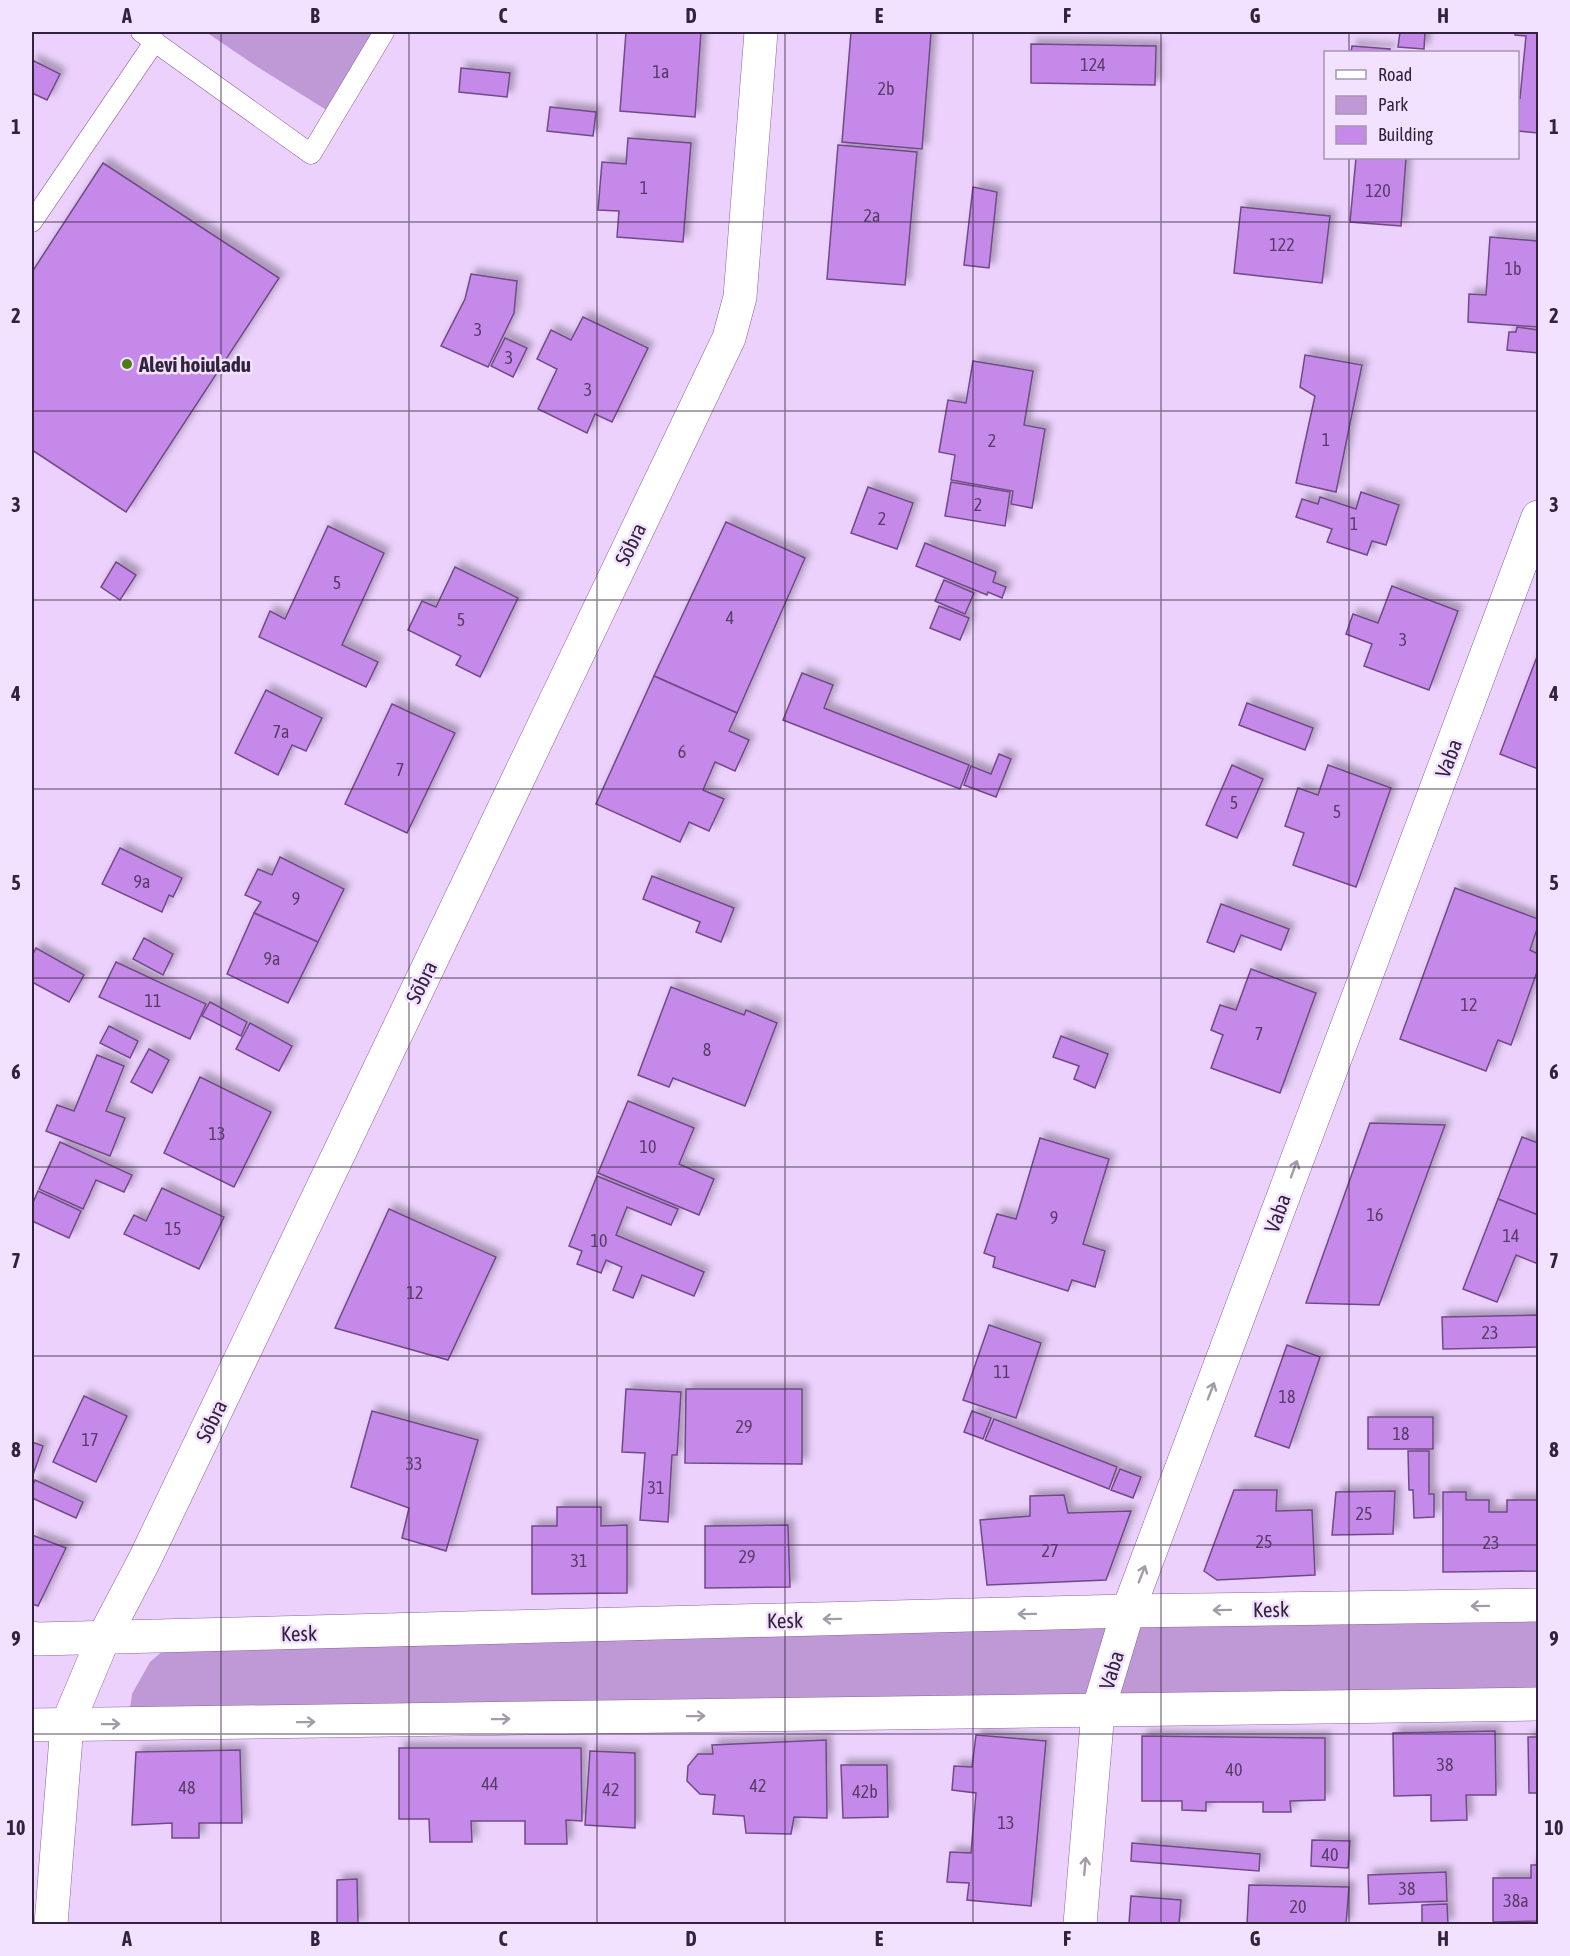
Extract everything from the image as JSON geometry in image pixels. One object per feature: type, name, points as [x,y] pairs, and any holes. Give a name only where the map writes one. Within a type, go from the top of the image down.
[{"type":"street","name":"Sõbra","points":[[51,1924],[67,1725],[104,1637],[144,1561],[729,338],[740,297],[761,32]]},
{"type":"street","name":"Vaba","points":[[1080,1924],[1098,1711],[1128,1611],[1539,517]]},
{"type":"street","name":"Kesk","points":[[32,1638],[1128,1611],[1539,1605]]},
{"type":"street","points":[[32,1725],[1539,1704]]},
{"type":"lane","points":[[32,222],[148,36],[310,154],[384,32]]},
{"type":"green space","points":[[206,32],[375,32],[328,111]]},
{"type":"green space","points":[[1538,1605],[1538,1704],[128,1724],[132,1694],[150,1662],[180,1636]]},
{"type":"building","points":[[626,32],[701,32],[695,117],[620,111]]},
{"type":"building","points":[[851,32],[931,33],[922,149],[842,142]]},
{"type":"building","points":[[1400,32],[1425,32],[1424,49],[1398,47]]},
{"type":"building","points":[[1515,32],[1538,32],[1538,133],[1519,131],[1519,98],[1526,36],[1515,35]]},
{"type":"building","points":[[1031,44],[1156,46],[1155,85],[1031,83]]},
{"type":"building","points":[[1352,46],[1390,49],[1389,51],[1351,51]]},
{"type":"building","points":[[32,60],[60,74],[47,100],[32,93]]},
{"type":"building","points":[[461,68],[510,73],[507,97],[459,92]]},
{"type":"building","points":[[550,107],[596,112],[593,136],[547,131]]},
{"type":"building","points":[[628,138],[691,143],[683,242],[617,237],[619,211],[598,210],[602,162],[626,164]]},
{"type":"building","points":[[838,145],[917,152],[905,285],[827,279]]},
{"type":"building","points":[[1356,159],[1406,159],[1401,226],[1350,222]]},
{"type":"building","name":"Alevi hoiuladu","points":[[103,163],[279,278],[126,512],[32,450],[32,272]]},
{"type":"building","points":[[973,187],[997,192],[989,268],[964,265]]},
{"type":"building","points":[[1241,207],[1330,216],[1322,283],[1234,273]]},
{"type":"building","points":[[1490,237],[1538,241],[1538,327],[1468,322],[1469,294],[1486,295]]},
{"type":"building","points":[[471,274],[517,281],[514,313],[488,367],[441,346],[465,299]]},
{"type":"building","points":[[583,317],[648,348],[612,422],[595,414],[587,433],[538,409],[557,369],[537,359],[551,330],[571,340]]},
{"type":"building","points":[[1517,327],[1538,330],[1538,353],[1507,350],[1509,332],[1516,332]]},
{"type":"building","points":[[505,338],[527,348],[513,377],[491,366]]},
{"type":"building","points":[[1305,355],[1362,365],[1336,492],[1296,483],[1315,396],[1300,387]]},
{"type":"building","points":[[973,361],[1033,371],[1024,425],[1045,429],[1032,508],[1011,504],[1013,491],[951,480],[955,455],[939,452],[948,400],[966,403]]},
{"type":"building","points":[[951,482],[1010,492],[1005,526],[945,516]]},
{"type":"building","points":[[868,487],[913,503],[897,549],[851,533]]},
{"type":"building","points":[[1361,492],[1399,505],[1386,545],[1372,541],[1367,555],[1327,542],[1332,529],[1296,517],[1302,499],[1318,504],[1320,497],[1356,509]]},
{"type":"building","points":[[726,522],[805,558],[737,713],[654,676]]},
{"type":"building","points":[[328,526],[384,553],[342,645],[378,662],[366,687],[259,637],[270,611],[285,619]]},
{"type":"building","points":[[925,543],[996,572],[993,582],[1006,587],[1002,598],[988,592],[987,595],[916,566]]},
{"type":"building","points":[[116,562],[136,575],[120,600],[101,587]]},
{"type":"building","points":[[455,567],[518,598],[480,677],[456,665],[461,656],[408,630],[422,601],[436,607]]},
{"type":"building","points":[[944,580],[974,593],[965,614],[935,601]]},
{"type":"building","points":[[1392,586],[1458,611],[1429,690],[1364,666],[1372,644],[1346,634],[1353,614],[1378,623]]},
{"type":"building","points":[[939,606],[969,618],[960,640],[930,628]]},
{"type":"building","points":[[1538,654],[1538,769],[1500,754]]},
{"type":"building","points":[[802,673],[833,685],[824,708],[969,765],[960,789],[783,720]]},
{"type":"building","points":[[654,676],[737,713],[729,731],[749,740],[735,771],[715,762],[703,790],[724,799],[709,831],[689,822],[680,842],[596,804]]},
{"type":"building","points":[[266,690],[322,718],[306,751],[292,745],[278,775],[235,753]]},
{"type":"building","points":[[1247,703],[1313,728],[1305,750],[1239,725]]},
{"type":"building","points":[[392,704],[455,733],[407,833],[345,804]]},
{"type":"building","points":[[999,754],[1011,759],[996,797],[964,785],[971,766],[991,774]]},
{"type":"building","points":[[1232,765],[1263,779],[1237,838],[1206,825]]},
{"type":"building","points":[[1328,765],[1391,788],[1356,887],[1293,865],[1304,833],[1285,826],[1298,788],[1318,795]]},
{"type":"building","points":[[120,848],[182,878],[173,897],[169,895],[162,912],[102,884]]},
{"type":"building","points":[[280,857],[344,889],[318,942],[254,913],[261,902],[245,895],[258,869],[272,875]]},
{"type":"building","points":[[652,876],[734,908],[721,942],[696,932],[700,922],[643,899]]},
{"type":"building","points":[[1455,888],[1538,919],[1530,950],[1538,954],[1538,969],[1511,1045],[1498,1040],[1486,1071],[1400,1039]]},
{"type":"building","points":[[1221,904],[1289,929],[1281,950],[1241,935],[1234,952],[1207,942]]},
{"type":"building","points":[[254,913],[318,942],[288,1003],[227,974]]},
{"type":"building","points":[[144,938],[173,954],[163,975],[133,959]]},
{"type":"building","points":[[36,948],[84,975],[69,1002],[32,982],[32,956]]},
{"type":"building","points":[[116,962],[206,1004],[190,1039],[99,997]]},
{"type":"building","points":[[1251,969],[1316,993],[1280,1093],[1211,1068],[1223,1035],[1211,1030],[1220,1005],[1236,1010]]},
{"type":"building","points":[[671,987],[744,1015],[746,1010],[777,1023],[745,1106],[673,1078],[669,1087],[638,1075]]},
{"type":"building","points":[[210,1002],[247,1022],[241,1036],[202,1016]]},
{"type":"building","points":[[250,1023],[292,1046],[279,1071],[236,1049]]},
{"type":"building","points":[[109,1026],[138,1041],[130,1058],[100,1043]]},
{"type":"building","points":[[1061,1036],[1108,1054],[1095,1088],[1074,1079],[1079,1066],[1053,1057]]},
{"type":"building","points":[[149,1049],[169,1060],[152,1093],[131,1082]]},
{"type":"building","points":[[97,1055],[124,1066],[106,1111],[125,1118],[110,1156],[46,1131],[57,1105],[74,1111]]},
{"type":"building","points":[[200,1077],[271,1112],[234,1187],[164,1153]]},
{"type":"building","points":[[628,1101],[694,1128],[679,1164],[714,1179],[699,1215],[598,1173]]},
{"type":"building","points":[[1370,1123],[1445,1125],[1379,1305],[1306,1303]]},
{"type":"building","points":[[1522,1137],[1538,1143],[1538,1215],[1498,1199]]},
{"type":"building","points":[[1040,1138],[1109,1159],[1083,1244],[1105,1251],[1095,1287],[1072,1280],[1068,1291],[993,1267],[995,1257],[984,1253],[997,1214],[1016,1219]]},
{"type":"building","points":[[60,1142],[132,1175],[124,1192],[96,1180],[83,1209],[39,1189]]},
{"type":"building","points":[[597,1176],[678,1209],[671,1225],[627,1207],[616,1235],[704,1272],[694,1296],[642,1275],[633,1298],[613,1290],[622,1267],[606,1260],[601,1273],[577,1264],[582,1251],[569,1246]]},
{"type":"building","points":[[162,1188],[224,1217],[199,1269],[124,1234],[134,1215],[146,1221]]},
{"type":"building","points":[[38,1191],[81,1211],[69,1238],[32,1221],[32,1205]]},
{"type":"building","points":[[1498,1199],[1538,1215],[1538,1264],[1516,1255],[1497,1302],[1463,1289]]},
{"type":"building","points":[[389,1209],[496,1257],[448,1360],[335,1328]]},
{"type":"building","points":[[1538,1315],[1538,1347],[1443,1349],[1442,1317]]},
{"type":"building","points":[[989,1325],[1041,1343],[1016,1418],[963,1400]]},
{"type":"building","points":[[1287,1345],[1320,1357],[1289,1448],[1255,1436]]},
{"type":"building","points":[[626,1389],[681,1392],[677,1455],[672,1455],[668,1522],[640,1520],[645,1453],[622,1452]]},
{"type":"building","points":[[686,1389],[802,1389],[802,1464],[685,1463]]},
{"type":"building","points":[[84,1396],[127,1416],[96,1482],[53,1462]]},
{"type":"building","points":[[372,1411],[478,1440],[446,1551],[402,1538],[409,1508],[351,1487]]},
{"type":"building","points":[[972,1411],[991,1418],[983,1439],[964,1432]]},
{"type":"building","points":[[1368,1417],[1433,1417],[1433,1449],[1368,1449]]},
{"type":"building","points":[[994,1419],[1117,1467],[1109,1489],[985,1440]]},
{"type":"building","points":[[32,1442],[43,1446],[33,1475],[32,1475]]},
{"type":"building","points":[[1408,1451],[1429,1451],[1429,1494],[1434,1494],[1434,1517],[1414,1518],[1413,1490],[1409,1490]]},
{"type":"building","points":[[1120,1469],[1141,1477],[1133,1498],[1111,1490]]},
{"type":"building","points":[[35,1480],[83,1502],[76,1518],[32,1498],[32,1487]]},
{"type":"building","points":[[1234,1490],[1277,1490],[1276,1511],[1312,1510],[1315,1575],[1217,1580],[1204,1571]]},
{"type":"building","points":[[1395,1491],[1393,1534],[1332,1535],[1336,1492]]},
{"type":"building","points":[[1443,1492],[1466,1492],[1466,1500],[1489,1500],[1489,1512],[1507,1512],[1507,1500],[1538,1500],[1538,1571],[1443,1572]]},
{"type":"building","points":[[1064,1495],[1068,1513],[1131,1511],[1106,1580],[987,1585],[980,1520],[1030,1516],[1030,1496]]},
{"type":"building","points":[[557,1507],[601,1507],[601,1526],[627,1525],[627,1593],[532,1594],[532,1526],[557,1526]]},
{"type":"building","points":[[788,1525],[790,1587],[705,1588],[705,1526]]},
{"type":"building","points":[[32,1535],[66,1548],[38,1606],[32,1604]]},
{"type":"building","points":[[1495,1731],[1496,1795],[1466,1795],[1467,1820],[1431,1821],[1431,1795],[1394,1796],[1393,1733]]},
{"type":"building","points":[[976,1735],[1046,1741],[1031,1906],[967,1900],[969,1883],[947,1882],[950,1852],[971,1853],[976,1793],[952,1790],[954,1766],[972,1767]]},
{"type":"building","points":[[1142,1736],[1325,1738],[1325,1800],[1290,1801],[1291,1812],[1263,1812],[1263,1802],[1206,1802],[1206,1811],[1182,1810],[1182,1801],[1142,1801]]},
{"type":"building","points":[[1528,1737],[1538,1737],[1538,1793],[1529,1793]]},
{"type":"building","points":[[826,1740],[827,1818],[794,1817],[791,1834],[746,1833],[744,1816],[713,1814],[715,1795],[700,1794],[687,1781],[688,1766],[698,1754],[713,1754],[712,1745]]},
{"type":"building","points":[[399,1748],[581,1748],[582,1821],[566,1820],[567,1844],[525,1844],[525,1821],[471,1821],[472,1842],[430,1842],[429,1819],[399,1819]]},
{"type":"building","points":[[240,1750],[242,1823],[199,1823],[199,1838],[172,1838],[172,1823],[132,1825],[136,1752]]},
{"type":"building","points":[[590,1751],[635,1753],[635,1828],[585,1825]]},
{"type":"building","points":[[841,1765],[887,1765],[888,1817],[843,1818]]},
{"type":"building","points":[[1312,1840],[1350,1841],[1348,1868],[1311,1866]]},
{"type":"building","points":[[1132,1843],[1260,1854],[1259,1871],[1131,1861]]},
{"type":"building","points":[[1531,1865],[1538,1865],[1538,1921],[1493,1922],[1493,1878],[1531,1878]]},
{"type":"building","points":[[1446,1872],[1447,1901],[1369,1904],[1368,1875]]},
{"type":"building","points":[[357,1879],[358,1924],[337,1924],[337,1880]]},
{"type":"building","points":[[1249,1885],[1349,1887],[1346,1924],[1247,1924]]},
{"type":"building","points":[[1131,1896],[1181,1900],[1179,1924],[1129,1924]]},
{"type":"building","points":[[1447,1904],[1448,1924],[1422,1924],[1422,1905]]},
{"type":"place","name":"Alevi hoiuladu","points":[[127,364]]}]
